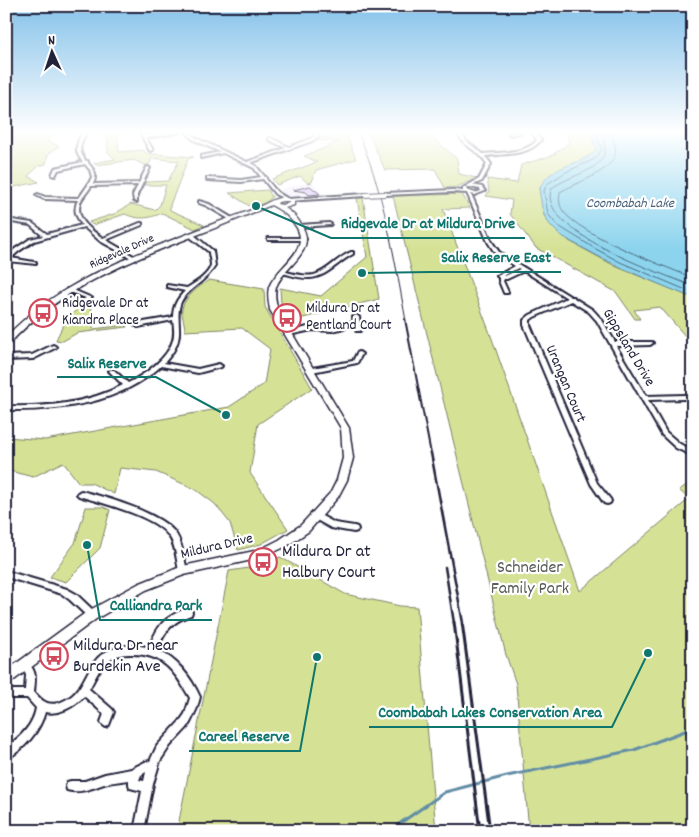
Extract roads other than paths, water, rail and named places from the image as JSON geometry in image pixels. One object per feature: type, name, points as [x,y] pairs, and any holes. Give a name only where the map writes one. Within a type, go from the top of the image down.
[{"type":"street","points":[[54,175],[55,171]]},
{"type":"street","points":[[92,171],[94,174],[92,185],[80,199],[76,208],[85,225],[102,240],[136,258]]},
{"type":"street","points":[[136,200],[135,195],[146,171]]},
{"type":"street","points":[[259,171],[276,193],[289,202],[290,212]]},
{"type":"street","points":[[482,191],[480,186],[481,180],[485,171]]},
{"type":"street","points":[[208,178],[241,181],[265,178]]},
{"type":"street","points":[[467,190],[481,180]]},
{"type":"street","points":[[92,185],[140,184]]},
{"type":"street","points":[[467,190],[476,186],[482,191]]},
{"type":"street","points":[[276,204],[365,195],[467,190],[482,191]]},
{"type":"street","name":"Gippsland Drive","points":[[467,190],[474,201],[492,245],[502,257],[572,298],[596,316],[664,433],[678,446],[693,454]]},
{"type":"street","points":[[474,201],[482,191]]},
{"type":"street","points":[[276,193],[276,204]]},
{"type":"street","points":[[38,195],[44,198],[80,199]]},
{"type":"street","points":[[200,202],[208,204],[230,218]]},
{"type":"street","points":[[270,239],[304,239],[300,226],[290,212],[276,204]]},
{"type":"street","name":"Ridgevale Drive","points":[[6,342],[29,319],[60,295],[96,275],[230,218],[276,204]]},
{"type":"street","points":[[6,220],[30,224],[46,235]]},
{"type":"street","points":[[102,240],[141,224]]},
{"type":"street","points":[[300,226],[329,224]]},
{"type":"street","points":[[7,259],[24,245],[46,235],[85,225]]},
{"type":"street","points":[[6,408],[44,409],[72,406],[113,394],[160,364],[176,340],[178,330],[176,318],[177,305],[188,290],[206,277],[212,269],[214,261],[211,252],[191,235]]},
{"type":"street","name":"Mildura Drive","points":[[6,679],[92,615],[135,591],[183,571],[261,554],[295,536],[335,494],[347,468],[349,448],[345,428],[312,370],[274,310],[271,299],[272,288],[300,250],[304,239]]},
{"type":"street","points":[[282,272],[314,276],[320,274],[340,258],[350,253]]},
{"type":"street","points":[[7,259],[34,263]]},
{"type":"street","points":[[506,292],[501,281],[502,277],[499,276],[517,267]]},
{"type":"street","points":[[502,277],[523,270]]},
{"type":"street","points":[[169,286],[188,290]]},
{"type":"street","points":[[60,295],[82,302],[90,298],[69,290]]},
{"type":"street","name":"Urangan Court","points":[[572,298],[532,316],[528,320],[527,325],[594,484],[607,501]]},
{"type":"street","points":[[138,324],[176,318]]},
{"type":"street","points":[[289,333],[312,328],[332,329],[357,320],[358,330]]},
{"type":"street","points":[[612,344],[650,343]]},
{"type":"street","points":[[6,358],[32,357],[53,347]]},
{"type":"street","points":[[312,370],[355,362],[359,354]]},
{"type":"street","points":[[160,364],[198,372],[218,366]]},
{"type":"street","points":[[112,371],[127,386]]},
{"type":"street","points":[[644,398],[685,397]]},
{"type":"street","points":[[81,494],[102,498],[162,525],[175,540],[183,571]]},
{"type":"street","points":[[316,516],[334,526],[354,529]]},
{"type":"street","points":[[6,574],[64,591],[92,615]]},
{"type":"street","points":[[152,651],[160,630],[168,622],[188,612]]},
{"type":"street","points":[[6,694],[29,694],[41,706],[60,707],[75,700],[84,690],[95,669],[104,658],[116,651],[134,649],[152,651],[160,653],[172,664],[196,697],[189,719],[157,757],[153,766],[138,831]]},
{"type":"street","points":[[25,666],[31,674],[29,694]]},
{"type":"street","points":[[84,690],[109,712],[106,722]]},
{"type":"street","points":[[6,754],[30,734],[41,706]]},
{"type":"street","points":[[71,786],[85,786],[153,766]]},
{"type":"street","points":[[137,772],[134,777],[134,784],[148,787]]},
{"type":"water","name":"Coombabah Lake","points":[[693,171],[693,298],[598,256],[556,231],[544,215],[540,192],[541,185],[548,176],[555,172]]},
{"type":"waterway","points":[[389,831],[445,792],[507,776],[634,750],[693,728]]},
{"type":"railway","points":[[373,171],[392,248],[406,321]]},
{"type":"railway","points":[[405,319],[431,454]]},
{"type":"railway","points":[[431,453],[463,623]]},
{"type":"railway","points":[[445,567],[454,623]]},
{"type":"railway","points":[[454,622],[480,831]]},
{"type":"railway","points":[[462,622],[490,831]]},
{"type":"place","name":"Ridgevale Dr at Mildura Drive","points":[[256,206]]},
{"type":"place","name":"Salix Reserve East","points":[[362,273]]},
{"type":"place","name":"Ridgevale Dr at Kiandra Place","points":[[43,313]]},
{"type":"place","name":"Mildura Dr at Pentland Court","points":[[287,318]]},
{"type":"place","name":"Salix Reserve","points":[[226,415]]},
{"type":"place","name":"Calliandra Park","points":[[87,545]]},
{"type":"place","name":"Mildura Dr at Halbury Court","points":[[263,562]]},
{"type":"place","name":"Coombabah Lakes Conservation Area","points":[[648,653]]},
{"type":"place","name":"Mildura Dr near Burdekin Ave","points":[[54,656]]},
{"type":"place","name":"Careel Reserve","points":[[317,657]]},
{"type":"park label","name":"Schneider Family Park","points":[[530,578]]}]
